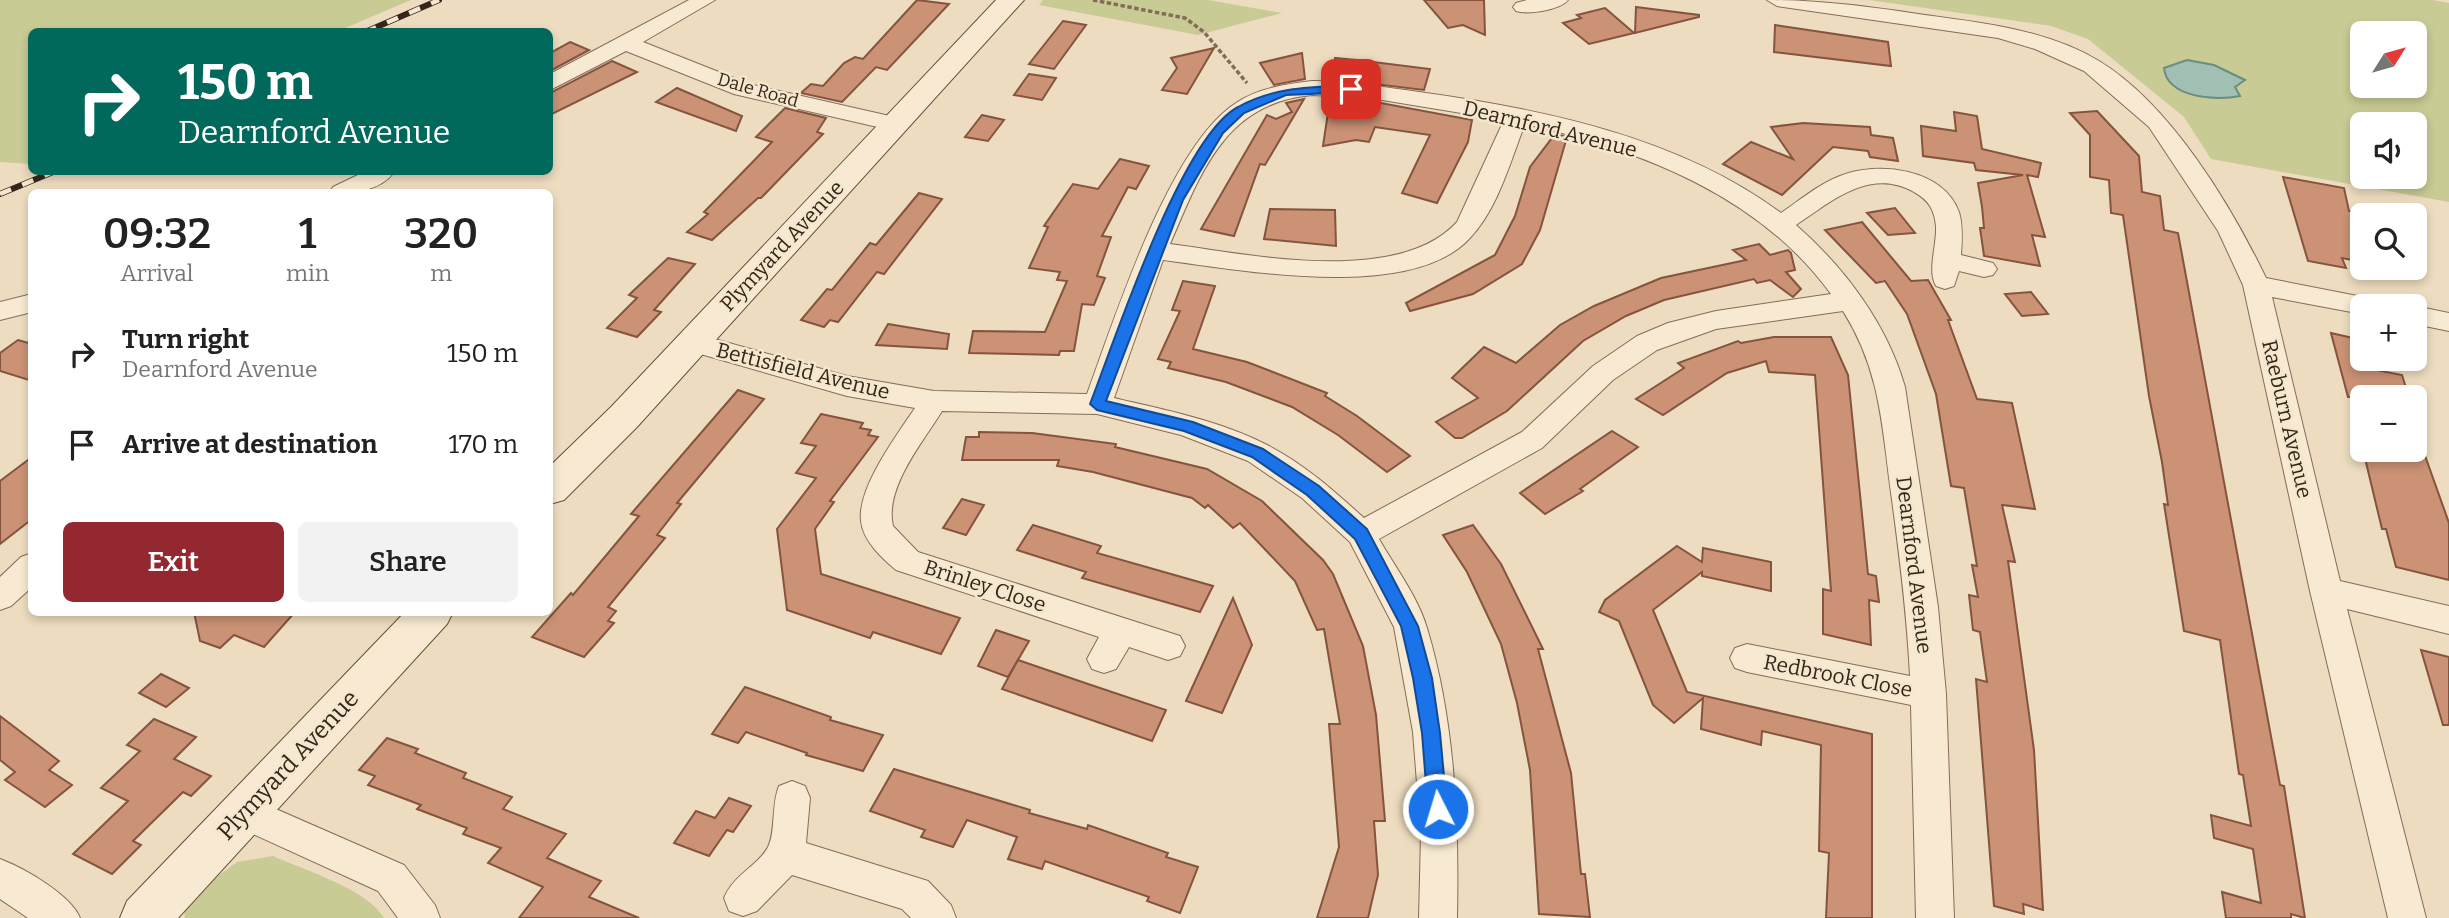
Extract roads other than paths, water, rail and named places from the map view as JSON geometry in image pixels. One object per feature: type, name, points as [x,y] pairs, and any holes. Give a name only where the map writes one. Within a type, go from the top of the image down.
[{"type":"street","points":[[553,81],[705,0]]},
{"type":"street","name":"Plymyard Avenue","points":[[553,486],[624,416],[1011,0]]},
{"type":"street","points":[[1523,8],[1558,0]]},
{"type":"street","name":"Raeburn Avenue","points":[[1777,0],[2000,32],[2043,44],[2091,66],[2158,122],[2231,232],[2256,285],[2326,591],[2407,918]]},
{"type":"street","name":"Dale Road","points":[[626,43],[743,89],[895,124]]},
{"type":"street","name":"Dearnford Avenue","points":[[1097,404],[1176,200],[1218,131],[1240,110],[1284,92],[1351,89],[1517,117],[1583,132],[1651,154],[1713,183],[1780,224],[1820,263],[1848,301],[1883,360],[1894,405],[1922,601],[1929,694],[1934,918]]},
{"type":"street","points":[[1156,251],[1328,270],[1377,266],[1427,256],[1459,236],[1471,219],[1517,117]]},
{"type":"street","points":[[348,189],[376,175]]},
{"type":"street","points":[[1780,224],[1850,181],[1872,176],[1892,176],[1911,182],[1943,205],[1948,218],[1946,270],[1984,269]]},
{"type":"street","points":[[2256,285],[2350,302]]},
{"type":"street","points":[[1361,534],[1532,440],[1603,373],[1647,343],[1678,330],[1716,320],[1773,309],[1848,301]]},
{"type":"street","points":[[3,303],[28,303]]},
{"type":"street","points":[[2427,317],[2449,322]]},
{"type":"street","name":"Bettisfield Avenue","points":[[693,342],[847,386],[934,401],[1097,404],[1187,426],[1258,453],[1313,490],[1361,534],[1410,626],[1423,678],[1440,834],[1438,918]]},
{"type":"street","name":"Brinley Close","points":[[934,401],[878,497],[876,523],[889,544],[907,561],[1112,646],[1168,646]]},
{"type":"street","points":[[0,597],[28,570]]},
{"type":"street","points":[[2326,591],[2449,620]]},
{"type":"street","name":"Plymyard Avenue","points":[[145,918],[428,616]]},
{"type":"street","name":"Redbrook Close","points":[[1747,657],[1929,694]]},
{"type":"street","points":[[743,898],[786,855],[792,798]]},
{"type":"street","points":[[244,812],[391,878],[421,918]]},
{"type":"street","points":[[786,855],[914,894],[937,918]]},
{"type":"street","points":[[0,877],[61,918]]},
{"type":"railway","points":[[374,28],[439,0]]},
{"type":"railway","points":[[0,194],[46,175]]}]
